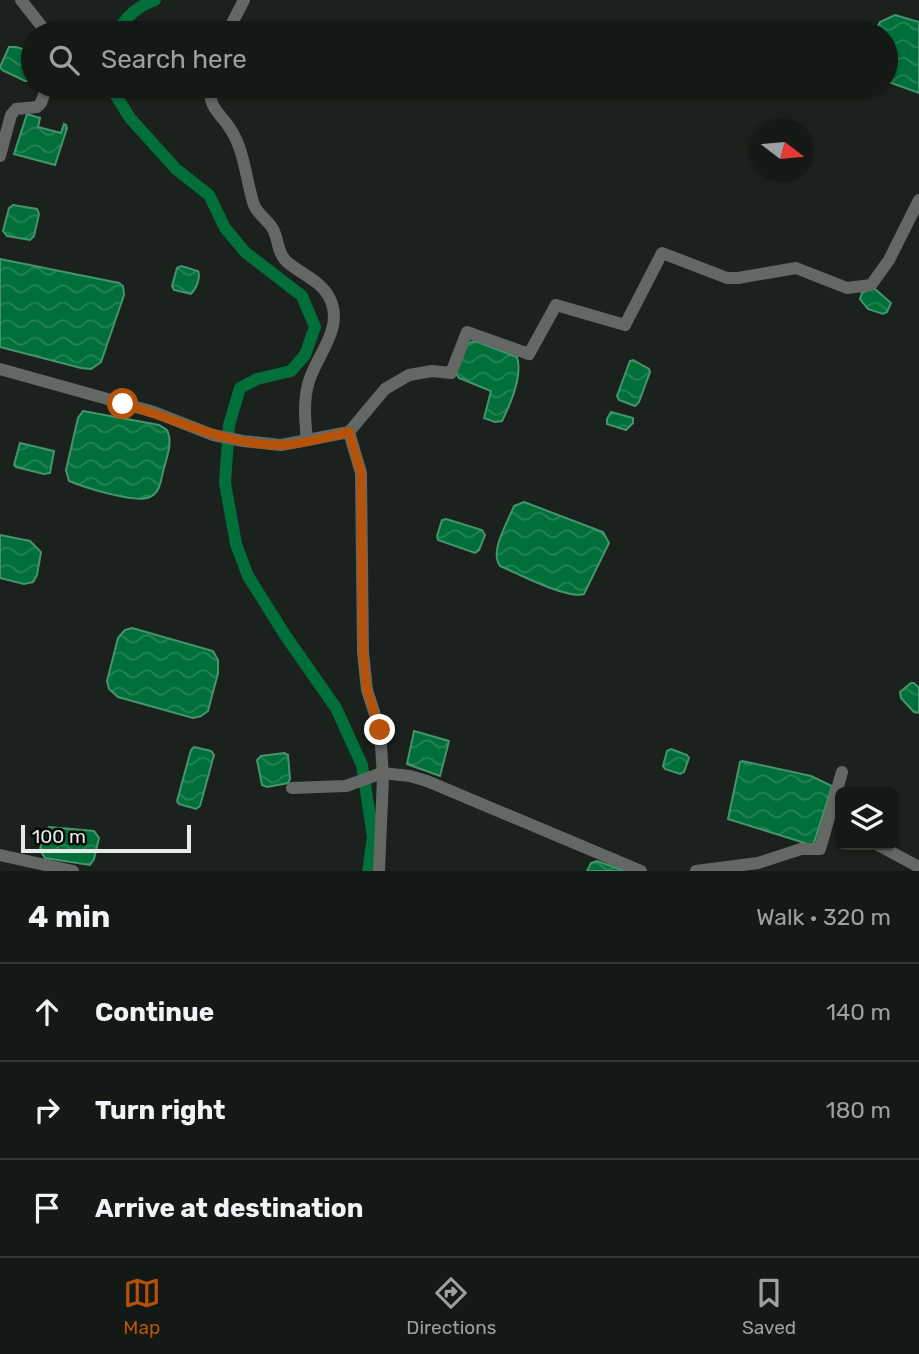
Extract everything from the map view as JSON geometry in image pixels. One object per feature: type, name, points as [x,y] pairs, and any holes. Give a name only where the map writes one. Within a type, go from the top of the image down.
[{"type":"street","points":[[21,0],[38,21]]},
{"type":"street","points":[[233,21],[244,0]]},
{"type":"street","points":[[0,156],[5,118],[16,109],[37,107],[43,98]]},
{"type":"street","points":[[212,98],[213,108],[231,129],[239,145],[254,205],[271,226],[280,254],[315,281],[332,303],[331,334],[310,380],[306,398],[307,440]]},
{"type":"street","points":[[0,369],[154,412],[213,435],[281,445],[349,432],[386,389],[409,374],[432,371],[451,373],[467,332],[529,354],[556,304],[625,325],[662,253],[727,278],[796,268],[847,288],[871,285],[889,260],[919,200]]},
{"type":"street","points":[[349,432],[361,473],[363,652],[367,690],[380,730],[379,871]]},
{"type":"street","points":[[696,871],[758,863],[801,849],[820,849],[834,821],[842,772]]},
{"type":"street","points":[[292,788],[346,786],[378,774],[410,776],[640,871]]},
{"type":"street","points":[[887,850],[919,867]]},
{"type":"street","points":[[0,855],[73,871]]},
{"type":"water","points":[[895,15],[919,22],[919,93],[898,85],[898,21],[882,21]]},
{"type":"water","points":[[9,47],[21,48],[21,79],[0,67]]},
{"type":"water","points":[[27,114],[40,118],[38,127],[61,133],[64,124],[66,125],[55,165],[14,154]]},
{"type":"water","points":[[13,205],[37,209],[39,214],[34,236],[30,240],[7,236],[3,231],[9,208]]},
{"type":"water","points":[[0,259],[123,286],[124,295],[101,362],[91,369],[81,368],[0,347]]},
{"type":"water","points":[[181,266],[198,271],[197,283],[191,294],[174,290],[172,286],[177,268]]},
{"type":"water","points":[[875,289],[891,303],[887,312],[883,314],[868,309],[860,299],[862,293]]},
{"type":"water","points":[[475,341],[517,357],[517,381],[502,421],[495,422],[484,418],[491,391],[459,378],[455,372],[468,343]]},
{"type":"water","points":[[633,360],[650,372],[635,406],[619,400],[617,396],[630,361]]},
{"type":"water","points":[[83,411],[159,425],[167,430],[169,449],[160,484],[154,495],[143,499],[122,497],[69,481],[66,470],[78,418]]},
{"type":"water","points":[[611,412],[633,418],[633,423],[626,430],[607,424]]},
{"type":"water","points":[[20,443],[54,451],[50,473],[44,474],[14,465]]},
{"type":"water","points":[[524,502],[603,532],[609,543],[584,594],[555,590],[500,566],[497,553],[501,536],[514,506]]},
{"type":"water","points":[[442,520],[482,530],[485,535],[479,550],[475,553],[438,540]]},
{"type":"water","points":[[0,535],[30,541],[41,552],[33,582],[24,584],[0,578]]},
{"type":"water","points":[[132,628],[213,651],[218,660],[218,673],[208,711],[193,718],[118,697],[109,689],[107,681],[118,638],[125,630]]},
{"type":"water","points":[[911,683],[919,688],[919,713],[914,712],[901,698],[900,692]]},
{"type":"water","points":[[414,731],[449,741],[440,776],[407,764]]},
{"type":"water","points":[[194,747],[211,751],[214,755],[200,806],[196,809],[177,801]]},
{"type":"water","points":[[671,749],[689,758],[684,772],[680,774],[663,766],[667,751]]},
{"type":"water","points":[[284,753],[288,755],[288,783],[267,787],[262,785],[257,760],[261,756]]},
{"type":"water","points":[[742,761],[811,776],[832,786],[814,843],[811,845],[728,819]]},
{"type":"water","points":[[49,827],[94,831],[99,838],[90,865],[45,858],[40,850],[43,833]]},
{"type":"water","points":[[597,861],[625,871],[587,871],[591,863]]},
{"type":"waterway","points":[[125,21],[143,5],[155,0]]},
{"type":"waterway","points":[[118,98],[130,118],[176,169],[209,195],[225,228],[245,252],[302,296],[315,327],[305,355],[291,371],[257,379],[240,388],[229,425],[225,483],[236,544],[248,576],[336,708],[362,765],[373,837],[368,871]]},
{"type":"route","points":[[123,404],[154,412],[213,435],[243,441],[281,445],[349,432],[361,473],[363,652],[367,690],[380,730]]}]
